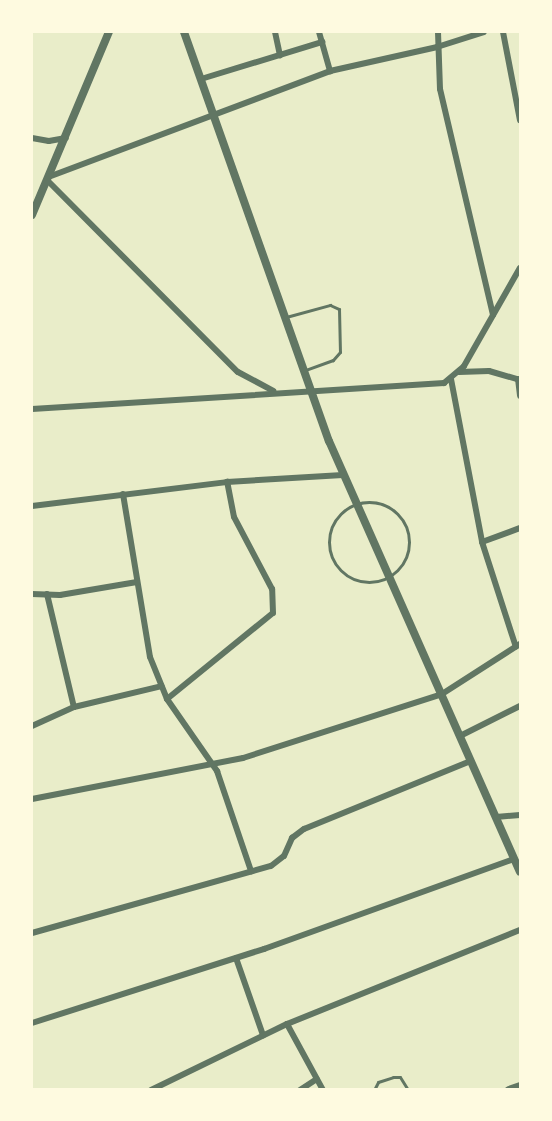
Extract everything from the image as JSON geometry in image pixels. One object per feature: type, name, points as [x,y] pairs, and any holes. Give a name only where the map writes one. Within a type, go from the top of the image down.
[{"type":"street","points":[[32,215],[67,138],[109,32]]},
{"type":"street","points":[[184,32],[310,389],[343,475],[520,872]]},
{"type":"street","points":[[275,32],[280,55]]},
{"type":"street","points":[[318,32],[330,70]]},
{"type":"street","points":[[438,32],[440,89],[493,315]]},
{"type":"street","points":[[49,179],[213,112],[330,70],[437,47],[484,32]]},
{"type":"street","points":[[503,32],[520,120]]},
{"type":"street","points":[[201,79],[322,42]]},
{"type":"street","points":[[32,138],[49,141],[67,138]]},
{"type":"street","points":[[49,179],[238,372],[273,391]]},
{"type":"street","points":[[32,409],[273,391],[424,386],[451,379],[459,372],[520,268]]},
{"type":"street","points":[[459,372],[489,371],[519,379],[520,396]]},
{"type":"street","points":[[32,799],[213,765],[442,694],[518,645],[482,542],[451,379]]},
{"type":"street","points":[[32,506],[227,482],[343,475]]},
{"type":"street","points":[[168,699],[273,613],[272,589],[234,517],[227,482]]},
{"type":"street","points":[[123,494],[150,657],[168,699],[192,740],[213,765],[250,872]]},
{"type":"street","points":[[482,542],[520,528]]},
{"type":"street","points":[[32,594],[137,582]]},
{"type":"street","points":[[47,594],[74,707]]},
{"type":"street","points":[[32,726],[74,707],[162,687]]},
{"type":"street","points":[[460,736],[520,706]]},
{"type":"street","points":[[32,933],[279,862],[292,838],[304,829],[471,761]]},
{"type":"street","points":[[496,817],[520,815]]},
{"type":"street","points":[[32,1023],[236,958],[514,859]]},
{"type":"street","points":[[151,1089],[287,1024],[520,930]]},
{"type":"street","points":[[236,958],[263,1035]]},
{"type":"street","points":[[287,1024],[323,1089]]},
{"type":"street","points":[[300,1089],[317,1079]]},
{"type":"street","points":[[509,1089],[520,1086]]},
{"type":"lane","points":[[286,317],[330,305],[339,309],[340,352],[333,360],[304,371]]},
{"type":"lane","points":[[381,505],[392,509],[408,526],[410,549],[406,560],[388,575],[362,581],[350,578],[331,559],[330,533],[336,521],[357,506],[381,505]]},
{"type":"lane","points":[[374,1089],[378,1082],[400,1077],[408,1089]]}]
